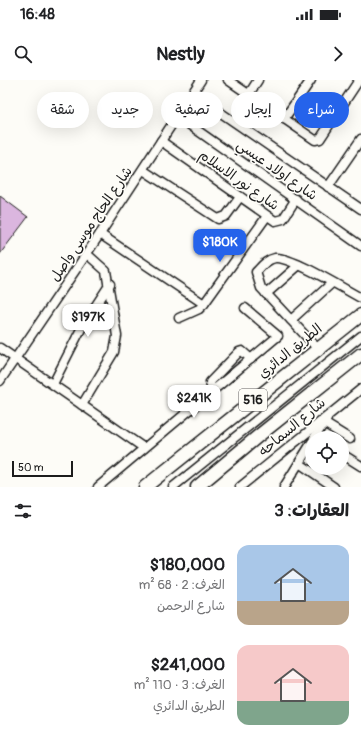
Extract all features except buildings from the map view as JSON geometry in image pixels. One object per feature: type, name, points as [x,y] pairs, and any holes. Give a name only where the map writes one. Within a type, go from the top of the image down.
[{"type":"highway","name":"الطريق الدائري","points":[[145,487],[317,348],[361,315]]},
{"type":"highway","name":"516","points":[[197,487],[361,354]]},
{"type":"street","name":"شارع الحاج موسى واصل","points":[[193,92],[201,80]]},
{"type":"street","points":[[228,80],[245,92]]},
{"type":"street","points":[[249,92],[258,80]]},
{"type":"street","points":[[286,116],[311,80]]},
{"type":"street","points":[[286,120],[313,139],[318,140],[359,80]]},
{"type":"street","points":[[223,114],[361,209]]},
{"type":"street","name":"شارع الحاج موسى واصل","points":[[0,381],[87,254],[169,128]]},
{"type":"street","name":"شارع اولاد عيسي","points":[[194,128],[361,246]]},
{"type":"street","points":[[328,187],[361,139]]},
{"type":"street","name":"شارع نور الاسلام","points":[[161,141],[274,221],[280,221],[285,217],[296,199]]},
{"type":"street","points":[[143,170],[218,219],[226,216],[240,197]]},
{"type":"street","points":[[179,318],[199,309],[204,304],[267,216]]},
{"type":"street","points":[[100,234],[204,304]]},
{"type":"street","points":[[82,405],[117,345],[110,284],[106,271],[87,254]]},
{"type":"street","points":[[317,348],[266,294],[258,284],[256,272],[264,263],[280,258],[289,260],[361,298]]},
{"type":"street","points":[[266,294],[299,265]]},
{"type":"street","points":[[291,320],[332,283]]},
{"type":"street","points":[[53,384],[83,325],[110,284]]},
{"type":"street","points":[[98,487],[278,336],[245,308]]},
{"type":"street","points":[[173,487],[361,336]]},
{"type":"street","points":[[0,348],[144,448]]},
{"type":"street","points":[[212,392],[210,382],[238,352],[243,352],[251,359]]},
{"type":"street","name":"شارع السماحه","points":[[240,487],[361,389]]},
{"type":"street","points":[[319,431],[335,409]]},
{"type":"street","points":[[324,423],[350,439]]},
{"type":"street","points":[[284,487],[305,454]]},
{"type":"street","points":[[349,458],[361,466]]},
{"type":"street","points":[[299,463],[334,487]]}]
